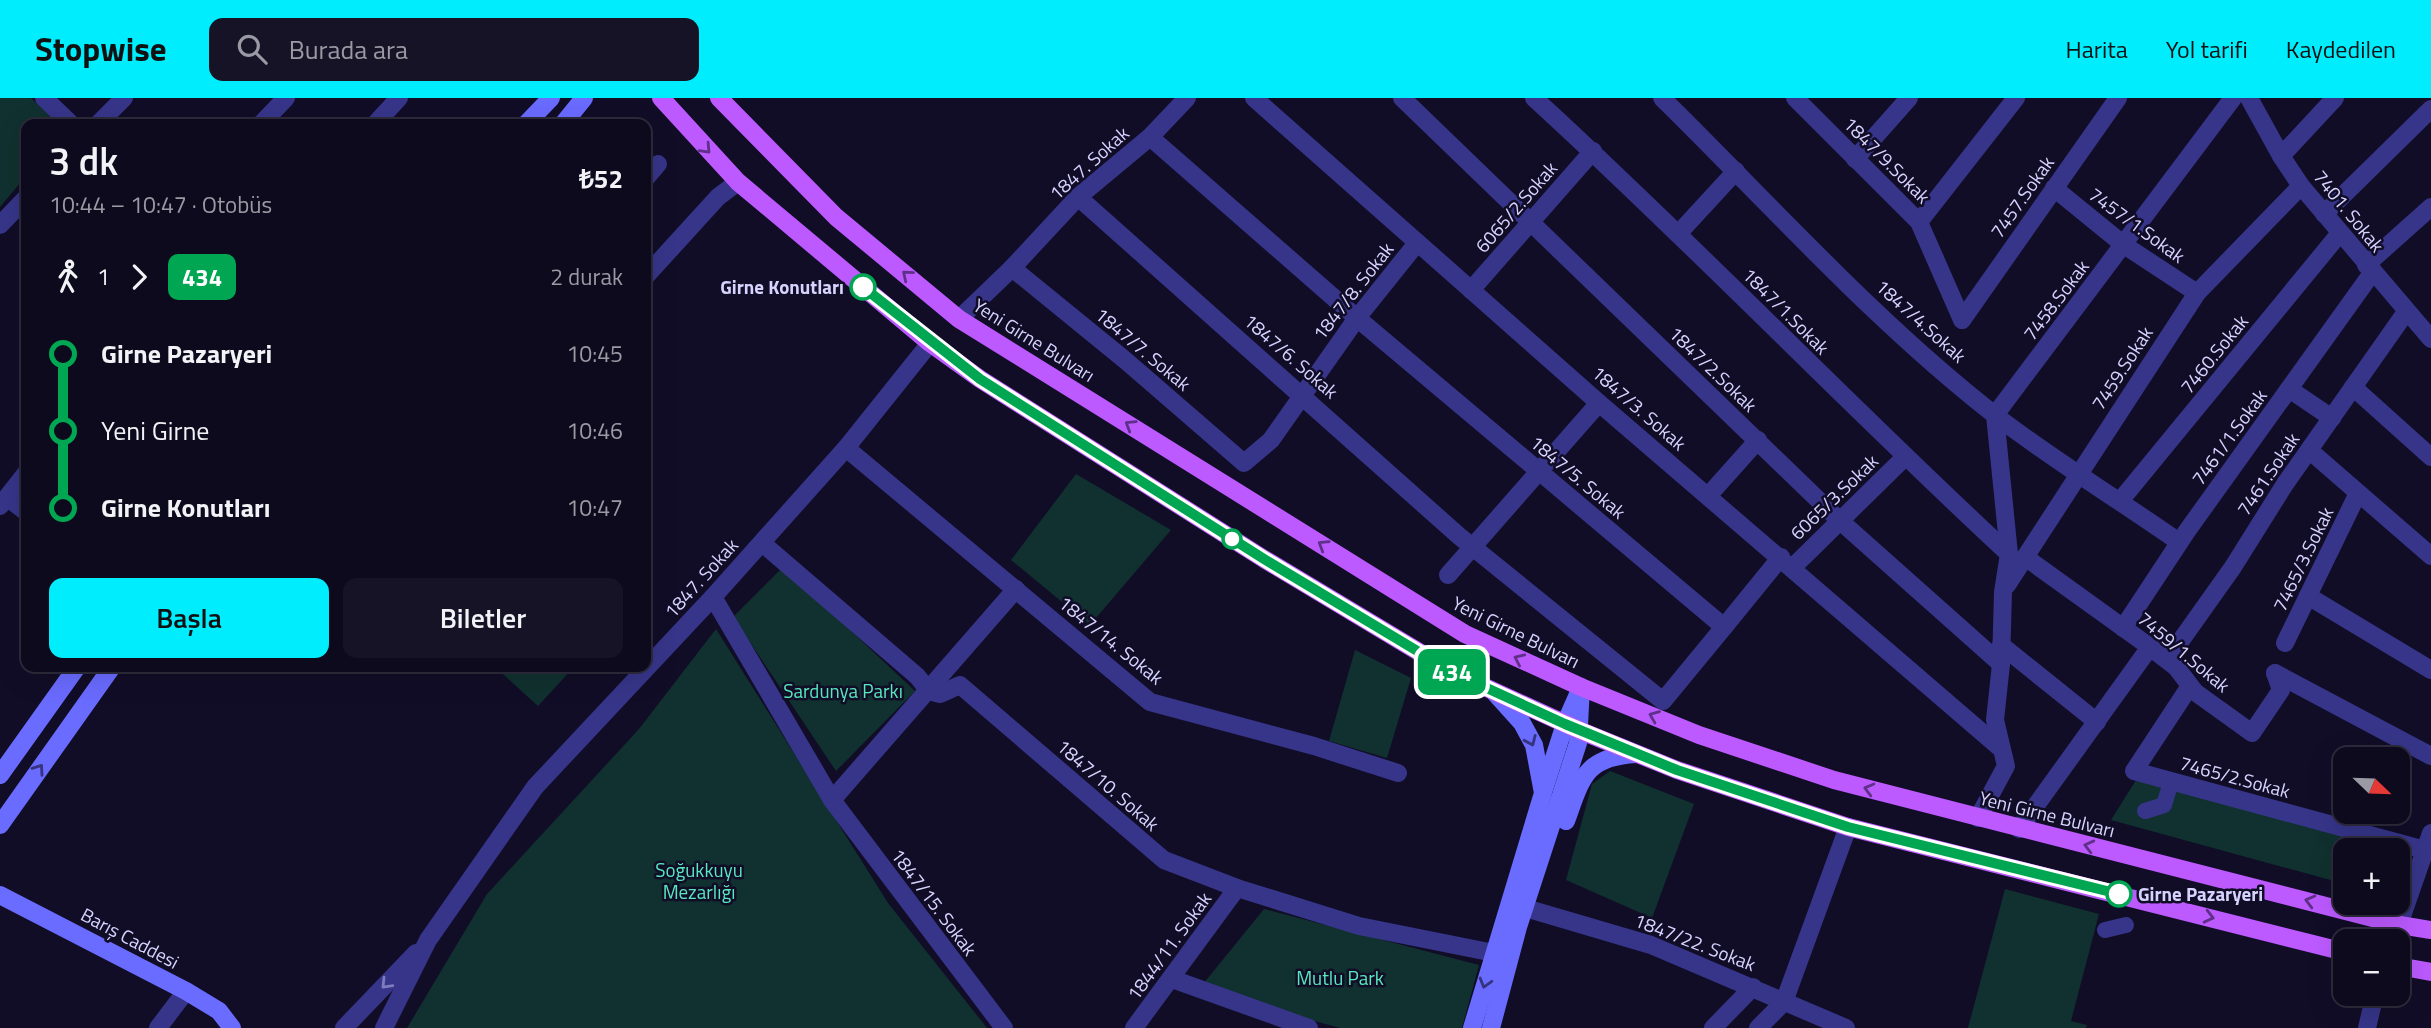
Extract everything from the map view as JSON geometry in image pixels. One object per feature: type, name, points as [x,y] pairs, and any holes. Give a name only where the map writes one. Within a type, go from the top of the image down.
[{"type":"main road","points":[[531,119],[551,98]]},
{"type":"main road","points":[[567,119],[584,98]]},
{"type":"main road","points":[[661,98],[738,182],[930,343],[980,379],[1264,559],[1454,673],[1636,754],[1848,827],[2333,949]]},
{"type":"main road","name":"Yeni Girne Bulvarı","points":[[719,98],[836,217],[959,319],[1465,634],[1581,687],[1699,735],[1834,780],[2382,929]]},
{"type":"main road","points":[[0,775],[73,672]]},
{"type":"main road","points":[[0,825],[108,672]]},
{"type":"main road","points":[[1491,1028],[1545,848],[1581,687]]},
{"type":"main road","points":[[1490,688],[1522,723],[1534,746],[1543,793]]},
{"type":"main road","points":[[1472,1028],[1543,793],[1573,728]]},
{"type":"main road","points":[[1545,848],[1561,834],[1581,779],[1592,765],[1616,755],[1636,754]]},
{"type":"main road","name":"Barış Caddesi","points":[[0,895],[186,991],[219,1012],[232,1028]]},
{"type":"main road","name":"Yeni Girne Bulvarı","points":[[2410,932],[2431,930]]},
{"type":"main road","points":[[2410,968],[2431,972]]},
{"type":"street","points":[[44,98],[66,119]]},
{"type":"street","points":[[105,119],[124,98]]},
{"type":"street","points":[[266,119],[286,98]]},
{"type":"street","points":[[380,119],[399,98]]},
{"type":"street","name":"1847. Sokak","points":[[959,319],[1013,268],[1078,197],[1150,137],[1187,98]]},
{"type":"street","name":"1847/3. Sokak","points":[[1254,98],[1599,403],[1999,747]]},
{"type":"street","name":"1847/2.Sokak","points":[[1402,98],[1838,519],[2001,664]]},
{"type":"street","name":"1847/1.Sokak","points":[[1535,98],[1678,234],[1904,457],[2017,555]]},
{"type":"street","name":"1847/4.Sokak","points":[[1662,98],[1895,329],[1995,415],[2077,475],[2179,542]]},
{"type":"street","name":"1847/9.Sokak","points":[[1795,98],[1919,222]]},
{"type":"street","points":[[1855,159],[1909,98]]},
{"type":"street","points":[[1919,222],[2016,98]]},
{"type":"street","name":"7457.Sokak","points":[[1919,222],[1962,320],[2118,98]]},
{"type":"street","name":"7458.Sokak","points":[[1995,415],[2233,98]]},
{"type":"street","name":"7401. Sokak","points":[[2249,98],[2301,186],[2431,339]]},
{"type":"street","points":[[2281,156],[2336,98]]},
{"type":"street","points":[[2324,214],[2431,109]]},
{"type":"street","name":"1847/5. Sokak","points":[[1150,137],[1357,318],[1724,627]]},
{"type":"street","name":"6065/2.Sokak","points":[[1471,290],[1592,151]]},
{"type":"street","points":[[651,172],[658,164]]},
{"type":"street","points":[[1678,234],[1736,171]]},
{"type":"street","points":[[651,271],[719,197],[738,182]]},
{"type":"street","name":"7459.Sokak","points":[[1978,818],[2006,766],[1999,747],[1995,720],[2001,664],[2003,592],[2017,555],[2077,475],[2197,293],[2301,186]]},
{"type":"street","name":"7457/1.Sokak","points":[[2054,188],[2123,245],[2197,293]]},
{"type":"street","name":"1847/6. Sokak","points":[[1078,197],[1475,548]]},
{"type":"street","points":[[0,225],[21,203]]},
{"type":"street","name":"7461/1.Sokak","points":[[2123,628],[2179,542],[2289,389],[2369,269],[2431,207]]},
{"type":"street","name":"7460.Sokak","points":[[2120,501],[2340,233]]},
{"type":"street","name":"1847/8. Sokak","points":[[1244,463],[1271,440],[1357,318],[1418,243]]},
{"type":"street","name":"1847/7. Sokak","points":[[1013,268],[1244,463]]},
{"type":"street","name":"7461.Sokak","points":[[2167,660],[2406,312]]},
{"type":"street","name":"1847. Sokak","points":[[652,650],[713,597],[846,448],[930,343]]},
{"type":"street","points":[[2353,387],[2431,457]]},
{"type":"street","points":[[2289,389],[2332,418]]},
{"type":"street","points":[[1448,575],[1475,548],[1538,471],[1599,403]]},
{"type":"street","points":[[1995,415],[2017,555]]},
{"type":"street","points":[[1708,496],[1758,440]]},
{"type":"street","name":"1847/14. Sokak","points":[[846,448],[1150,702],[1314,746],[1398,773]]},
{"type":"street","points":[[2309,450],[2431,556]]},
{"type":"street","name":"6065/3.Sokak","points":[[1724,627],[1787,562],[1904,457]]},
{"type":"street","points":[[21,480],[4,502],[21,510]]},
{"type":"street","name":"7465/3.Sokak","points":[[2285,643],[2358,493]]},
{"type":"street","points":[[762,542],[917,676],[929,691]]},
{"type":"street","points":[[1475,548],[1663,701],[1724,627]]},
{"type":"street","name":"7459/1.Sokak","points":[[2017,555],[2150,647],[2167,660],[2190,686],[2252,733],[2281,690],[2275,673],[2431,756]]},
{"type":"street","points":[[832,800],[1016,589]]},
{"type":"street","points":[[2308,596],[2431,670]]},
{"type":"street","name":"1847/15. Sokak","points":[[713,597],[832,800],[1004,1028]]},
{"type":"street","points":[[2001,645],[2097,722]]},
{"type":"street","points":[[2019,829],[2150,647]]},
{"type":"street","name":"1847. Sokak","points":[[384,1028],[428,940],[535,787],[633,672]]},
{"type":"street","name":"1847/10. Sokak","points":[[929,691],[940,694],[960,685],[1164,860],[1237,888],[1359,926],[1494,953]]},
{"type":"street","name":"7465/2.Sokak","points":[[2190,686],[2134,771],[2171,782],[2428,841]]},
{"type":"street","points":[[2145,811],[2164,805],[2171,782]]},
{"type":"street","points":[[1758,1028],[1784,1002],[1848,827]]},
{"type":"street","points":[[2397,929],[2428,841]]},
{"type":"street","name":"1844/11. Sokak","points":[[1134,1028],[1237,888]]},
{"type":"street","name":"1847/22. Sokak","points":[[1525,908],[1651,945],[1846,1028]]},
{"type":"street","points":[[2105,930],[2126,925]]},
{"type":"street","name":"1847. Sokak","points":[[344,1028],[428,940]]},
{"type":"street","points":[[1172,979],[1277,1023],[1309,1028]]},
{"type":"street","points":[[1713,1028],[1753,987]]},
{"type":"street","points":[[158,1028],[186,991]]},
{"type":"street","points":[[2367,1028],[2372,1006]]},
{"type":"green space","points":[[0,98],[31,98],[53,119],[21,119],[21,182],[0,207]]},
{"type":"green space","points":[[1076,474],[1171,530],[1090,625],[1011,560]]},
{"type":"green space","name":"Sardunya Parkı","points":[[783,567],[915,691],[836,771],[733,617]]},
{"type":"green space","name":"Soğukkuyu Mezarlığı","points":[[716,629],[888,903],[987,1028],[407,1028],[487,894],[639,729]]},
{"type":"green space","points":[[1355,650],[1411,678],[1387,758],[1329,741]]},
{"type":"green space","points":[[501,672],[569,672],[538,706]]},
{"type":"green space","points":[[2143,769],[2333,821],[2333,824],[2343,824],[2393,838],[2333,838],[2333,881],[2111,820]]},
{"type":"green space","points":[[1610,771],[1694,804],[1652,918],[1566,880],[1592,784]]},
{"type":"green space","points":[[2005,889],[2099,914],[2071,1021],[2087,1025],[2086,1028],[1968,1028]]},
{"type":"green space","name":"Mutlu Park","points":[[1264,909],[1479,965],[1462,1028],[1340,1028],[1199,989]]},
{"type":"bus line","name":"434","points":[[863,287],[930,343],[980,379],[1264,559],[1454,673],[1565,724],[1677,770],[1848,827],[2119,894]]},
{"type":"place","name":"Girne Konutları","points":[[863,287]]},
{"type":"place","name":"Girne Pazaryeri","points":[[2119,894]]}]
